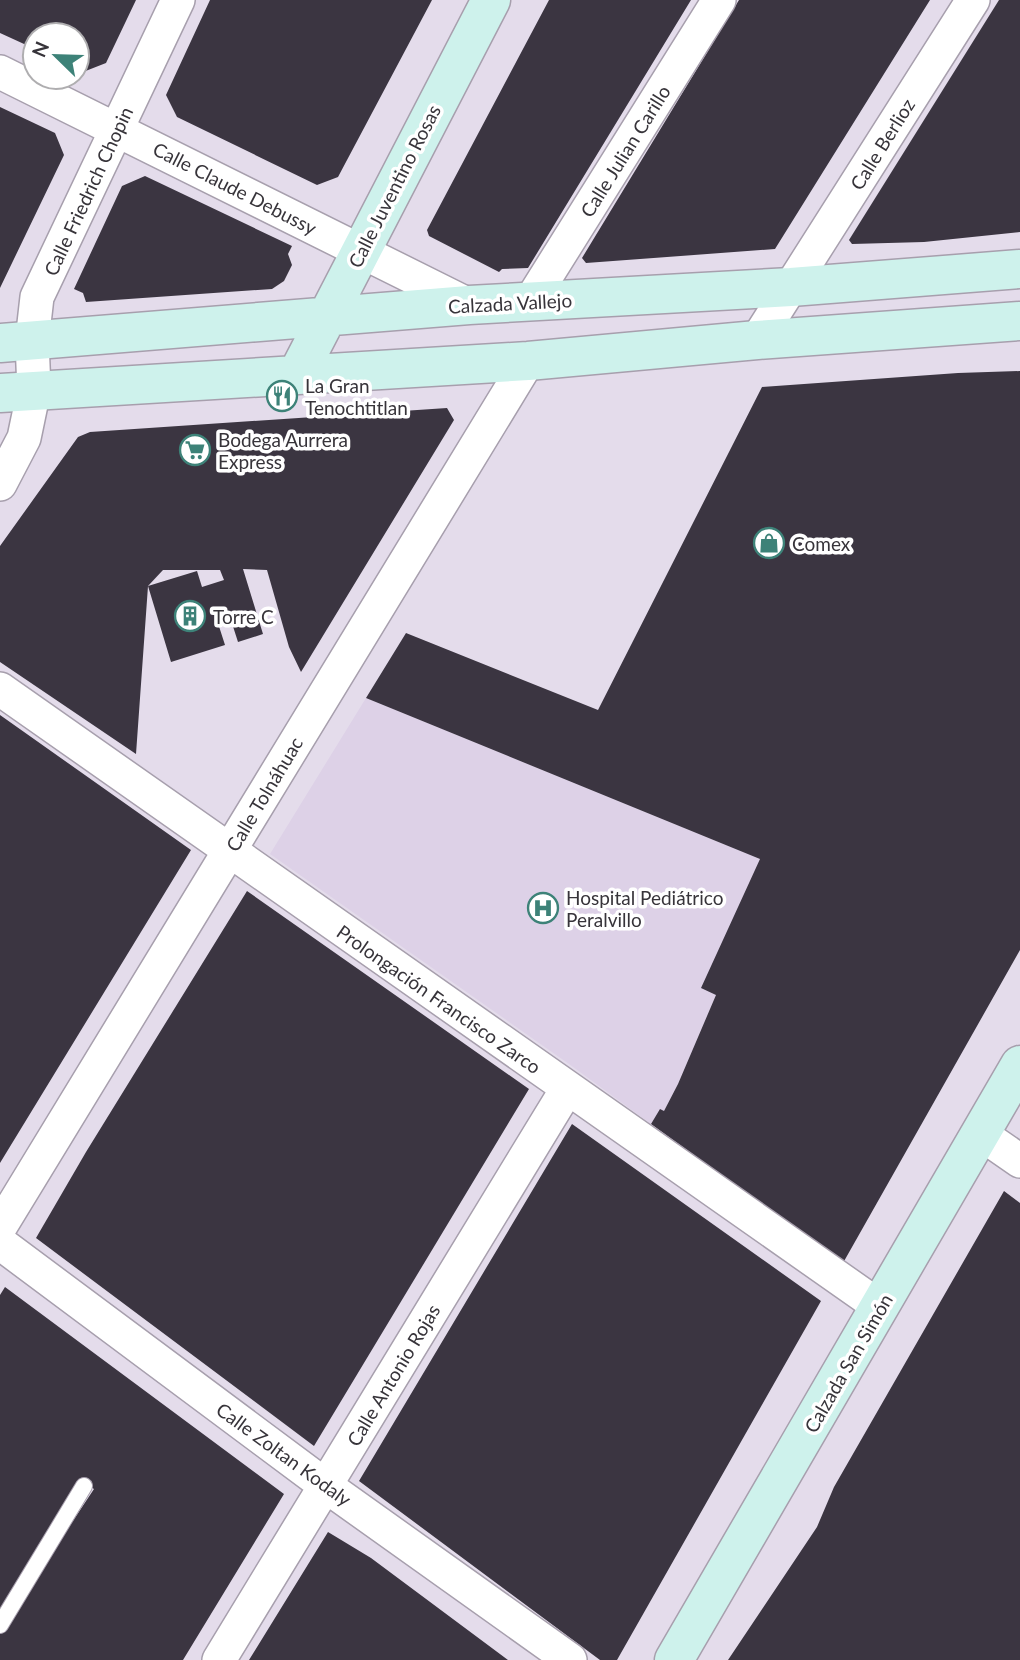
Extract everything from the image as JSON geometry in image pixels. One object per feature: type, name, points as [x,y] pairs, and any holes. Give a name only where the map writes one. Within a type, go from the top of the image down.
[{"type":"street","name":"Calle Friedrich Chopin","points":[[0,484],[24,438],[17,392],[16,342],[178,0]]},
{"type":"street","name":"Calle Juventino Rosas","points":[[298,373],[491,0]]},
{"type":"street","name":"Calle Julian Carillo","points":[[530,302],[719,0]]},
{"type":"street","name":"Calle Berlioz","points":[[757,340],[973,0]]},
{"type":"street","name":"Calle Claude Debussy","points":[[0,72],[469,305]]},
{"type":"street","name":"Calzada Vallejo","points":[[16,342],[469,305],[791,288],[1020,269]]},
{"type":"street","points":[[17,392],[528,361],[757,340],[1020,321]]},
{"type":"street","name":"Calle Tolnáhuac","points":[[0,1227],[528,361]]},
{"type":"street","name":"Prolongación Francisco Zarco","points":[[0,689],[880,1307]]},
{"type":"street","name":"Calzada San Simón","points":[[674,1660],[1020,1065]]},
{"type":"street","name":"Calle Antonio Rojas","points":[[219,1660],[567,1089]]},
{"type":"street","points":[[981,1134],[1020,1161]]},
{"type":"street","name":"Calle Zoltan Kodaly","points":[[0,1243],[326,1486],[570,1660]]},
{"type":"lane","points":[[0,1625],[84,1486]]},
{"type":"shaded area","name":"Hospital Pediátrico Peralvillo","points":[[366,698],[760,859],[716,995],[678,1084],[664,1111],[660,1110],[651,1124],[270,854]]},
{"type":"building","points":[[0,0],[136,0],[106,63],[91,69],[91,21],[21,21],[21,43],[0,33]]},
{"type":"building","points":[[210,0],[432,0],[338,177],[317,185],[177,117],[166,95]]},
{"type":"building","points":[[549,0],[691,0],[528,268],[502,269],[499,272],[429,236],[427,230]]},
{"type":"building","points":[[739,0],[930,0],[775,249],[586,263],[582,258]]},
{"type":"building","points":[[999,0],[1020,0],[1020,232],[924,242],[852,244],[849,240]]},
{"type":"building","points":[[0,107],[55,133],[64,155],[0,288]]},
{"type":"building","points":[[145,176],[292,246],[288,254],[292,265],[284,281],[272,289],[86,302],[83,293],[74,289],[122,186]]},
{"type":"building","points":[[1020,371],[1020,950],[843,1263],[651,1124],[660,1109],[664,1111],[678,1084],[716,995],[701,988],[760,859],[366,698],[406,633],[598,710],[762,387]]},
{"type":"building","points":[[447,408],[454,420],[301,672],[289,647],[267,570],[243,569],[263,634],[238,642],[229,614],[216,617],[225,645],[171,662],[148,586],[136,754],[0,662],[0,546],[78,437],[90,432]],"holes":[[[163,570],[220,570],[224,580],[202,587],[197,571],[148,586]]]},
{"type":"building","points":[[0,715],[191,850],[0,1163]]},
{"type":"building","points":[[247,891],[529,1089],[314,1446],[36,1238]]},
{"type":"building","points":[[572,1124],[821,1301],[617,1660],[600,1660],[359,1481]]},
{"type":"building","points":[[1004,1191],[1020,1203],[1020,1660],[728,1660],[817,1527],[834,1487]]},
{"type":"building","points":[[5,1287],[284,1494],[183,1660],[0,1660],[0,1631],[94,1489],[83,1482],[0,1612],[0,1295]]},
{"type":"building","points":[[328,1532],[371,1558],[508,1660],[249,1660]]},
{"type":"place","name":"La Gran Tenochtitlan","points":[[282,396]]},
{"type":"place","name":"Bodega Aurrera Express","points":[[195,450]]},
{"type":"place","name":"Comex","points":[[769,543]]},
{"type":"place","name":"Torre C","points":[[190,616]]},
{"type":"place","name":"Hospital Pediátrico Peralvillo","points":[[543,908]]}]
